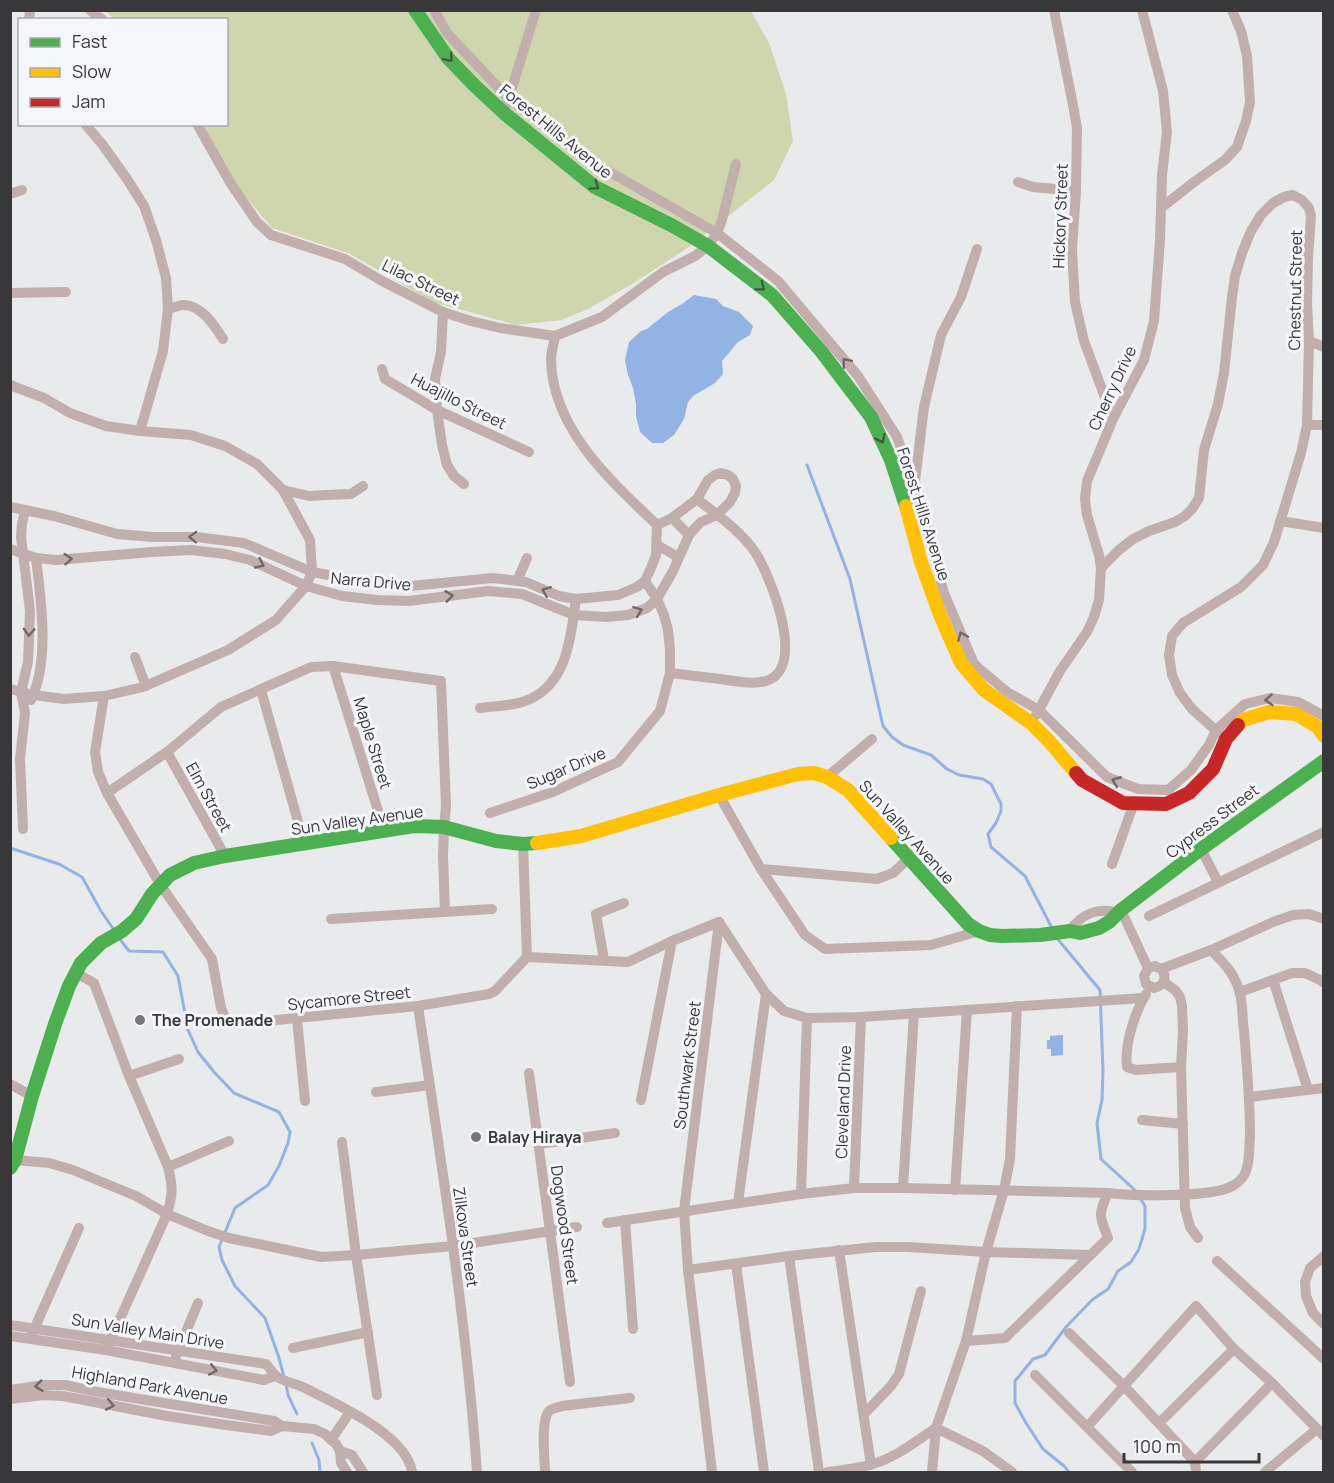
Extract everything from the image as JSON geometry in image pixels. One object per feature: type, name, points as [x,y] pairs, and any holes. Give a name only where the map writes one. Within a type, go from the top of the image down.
[{"type":"street","name":"Forest Hills Avenue","points":[[414,10],[448,58],[474,85],[504,113],[595,187],[708,246],[771,295],[821,351],[871,417],[891,460],[908,487],[944,593],[974,664],[1007,692],[1039,710],[1107,777],[1138,789],[1168,790],[1191,770],[1209,745],[1221,735],[1243,720],[1269,712],[1296,714],[1318,727],[1323,736]]},
{"type":"street","name":"Forest Hills Avenue","points":[[434,10],[447,33],[508,99],[592,162],[717,233],[778,281],[858,376],[897,437],[921,562],[940,615],[962,663],[984,690],[1031,723],[1082,780],[1123,803],[1166,804],[1189,793],[1213,769],[1221,735],[1245,704],[1270,698],[1298,702],[1323,716]]},
{"type":"street","points":[[504,113],[536,10]]},
{"type":"street","name":"Hickory Street","points":[[1054,10],[1077,128],[1072,250],[1075,302],[1084,340],[1113,419]]},
{"type":"street","name":"Cherry Drive","points":[[1031,723],[1094,617],[1099,600],[1101,568],[1087,515],[1085,499],[1087,481],[1113,419],[1144,360],[1154,321],[1162,175],[1167,132],[1163,91],[1142,10]]},
{"type":"street","points":[[1161,208],[1225,160],[1237,147],[1250,102],[1247,56],[1241,31],[1232,10]]},
{"type":"street","points":[[87,126],[115,161],[144,206],[166,278],[168,309],[164,351],[140,431]]},
{"type":"street","name":"Lilac Street","points":[[198,126],[231,184],[257,222],[271,235],[345,259],[443,312],[500,328],[555,336],[584,325],[602,317],[663,272],[695,256],[708,246]]},
{"type":"street","points":[[708,246],[722,220],[736,164]]},
{"type":"street","points":[[1018,182],[1040,188],[1076,191]]},
{"type":"street","points":[[10,194],[22,190]]},
{"type":"street","name":"Chestnut Street","points":[[1101,568],[1133,539],[1185,516],[1199,498],[1204,450],[1218,404],[1224,374],[1235,276],[1242,253],[1261,215],[1273,203],[1293,195],[1309,208],[1311,216],[1308,258],[1307,425],[1301,453],[1274,542],[1263,565],[1241,587],[1183,623],[1172,636],[1169,655],[1172,675],[1180,693],[1192,709],[1221,735]]},
{"type":"street","points":[[908,487],[941,335],[961,297],[977,249]]},
{"type":"street","points":[[10,293],[66,292]]},
{"type":"street","points":[[168,309],[185,305],[199,310],[212,322],[223,339]]},
{"type":"street","points":[[443,312],[441,352],[435,379],[437,410],[447,465],[454,476],[464,484]]},
{"type":"street","points":[[555,336],[551,357],[553,379],[560,405],[571,429],[620,490],[657,525],[654,562],[645,581]]},
{"type":"street","points":[[1309,341],[1323,347]]},
{"type":"street","name":"Huajillo Street","points":[[381,369],[385,379],[437,410],[529,452]]},
{"type":"street","points":[[10,385],[44,398],[70,413],[106,426],[191,435],[225,446],[256,464],[283,490],[310,540],[312,572],[306,586],[276,620],[228,650],[146,686],[104,696],[64,699],[16,691]]},
{"type":"street","points":[[1307,425],[1323,425]]},
{"type":"street","points":[[657,525],[672,518],[697,499],[708,480],[715,475],[721,473],[732,478],[736,486],[730,502],[717,514],[702,522],[689,535],[657,599]]},
{"type":"street","points":[[283,490],[309,496],[351,494],[363,486]]},
{"type":"street","points":[[670,673],[750,683],[767,681],[779,673],[784,660],[786,644],[779,608],[755,552],[736,531],[697,499]]},
{"type":"street","name":"Narra Drive","points":[[10,507],[54,516],[117,534],[196,537],[244,543],[312,572],[355,580],[411,586],[493,578],[526,582],[560,596],[576,599],[618,595],[645,581]]},
{"type":"street","points":[[25,510],[22,524],[22,553],[30,611],[28,662],[16,691],[25,713]]},
{"type":"street","points":[[672,518],[689,535]]},
{"type":"street","points":[[1280,521],[1323,528]]},
{"type":"street","points":[[657,544],[678,557]]},
{"type":"street","name":"Narra Drive","points":[[10,549],[36,558],[56,560],[191,550],[225,554],[250,560],[306,586],[342,596],[377,600],[409,601],[488,591],[522,594],[574,615],[606,617],[628,615],[647,608],[657,599]]},
{"type":"street","points":[[23,829],[20,759],[25,713],[34,695],[41,664],[43,610],[36,558]]},
{"type":"street","points":[[517,581],[528,558]]},
{"type":"street","name":"Sugar Drive","points":[[490,813],[553,792],[618,762],[660,711],[670,673],[668,630],[657,599],[645,581]]},
{"type":"street","points":[[480,708],[516,704],[530,699],[544,691],[557,677],[569,642],[576,599]]},
{"type":"street","points":[[135,657],[146,686]]},
{"type":"street","points":[[107,793],[167,752],[221,707],[311,667],[333,666],[441,681],[446,806],[443,856],[445,912]]},
{"type":"street","name":"Maple Street","points":[[333,666],[384,830]]},
{"type":"street","points":[[261,690],[304,843]]},
{"type":"street","name":"Sycamore Street","points":[[104,696],[95,752],[98,772],[107,793],[160,884],[212,958],[221,1008],[226,1020],[236,1024],[297,1019],[418,1006],[489,994],[495,991],[527,957]]},
{"type":"street","points":[[827,777],[872,739]]},
{"type":"street","name":"Elm Street","points":[[167,752],[225,856]]},
{"type":"street","name":"Cypress Street","points":[[1120,911],[1201,849],[1323,762]]},
{"type":"street","name":"Sun Valley Avenue","points":[[12,1163],[55,1024],[69,986],[81,963],[101,944],[136,920],[152,894],[170,875],[194,863],[414,826],[444,827],[496,841],[523,844],[562,840],[719,795],[798,774],[814,773],[827,777],[848,790],[958,914],[979,931]]},
{"type":"street","points":[[719,795],[761,869],[805,935],[825,949],[931,945],[979,931],[1002,936],[1080,933],[1109,922],[1120,911]]},
{"type":"street","points":[[1112,864],[1134,804]]},
{"type":"street","points":[[1149,916],[1323,832]]},
{"type":"street","points":[[523,844],[527,957],[628,962],[719,922],[766,994],[784,1011],[807,1018],[861,1017],[1143,998]]},
{"type":"street","points":[[1201,849],[1218,882]]},
{"type":"street","points":[[761,869],[877,879],[893,873],[908,859]]},
{"type":"street","points":[[604,960],[596,914],[624,903]]},
{"type":"street","points":[[331,919],[492,909]]},
{"type":"street","points":[[1065,932],[1086,916],[1104,910],[1120,911]]},
{"type":"street","points":[[1120,911],[1148,968]]},
{"type":"street","points":[[1161,969],[1293,915],[1309,914],[1323,919]]},
{"type":"street","name":"Southwark Street","points":[[711,1473],[688,1270],[684,1211],[719,922]]},
{"type":"street","points":[[641,1100],[672,941]]},
{"type":"street","points":[[607,1222],[854,1188],[1185,1195],[1214,1193],[1233,1186],[1246,1171],[1249,1155],[1250,1097],[1240,992],[1227,966],[1210,950]]},
{"type":"street","points":[[1155,966],[1161,969],[1165,975],[1164,982],[1158,987],[1150,987],[1144,980],[1145,972],[1148,968],[1155,966]]},
{"type":"street","points":[[76,973],[94,983],[172,1180],[173,1196],[167,1214],[106,1350]]},
{"type":"street","points":[[1240,992],[1292,973],[1305,974],[1320,980],[1323,984]]},
{"type":"street","points":[[1274,980],[1308,1090]]},
{"type":"street","points":[[1164,982],[1176,991],[1182,1006],[1181,1068],[1185,1208],[1190,1227],[1198,1238]]},
{"type":"street","points":[[1150,987],[1134,1021],[1125,1057],[1127,1066],[1136,1070],[1181,1068]]},
{"type":"street","points":[[738,1203],[766,994]]},
{"type":"street","name":"Zilkova Street","points":[[418,1006],[453,1245],[469,1377],[477,1473]]},
{"type":"street","points":[[932,1473],[936,1428],[966,1341],[1010,1159],[1017,1006]]},
{"type":"street","points":[[955,1190],[967,1010]]},
{"type":"street","points":[[903,1188],[914,1013]]},
{"type":"street","name":"Cleveland Drive","points":[[854,1188],[861,1017]]},
{"type":"street","points":[[801,1194],[807,1018]]},
{"type":"street","points":[[297,1019],[305,1101]]},
{"type":"street","points":[[129,1076],[179,1059]]},
{"type":"street","name":"Dogwood Street","points":[[529,1073],[570,1382]]},
{"type":"street","points":[[10,1084],[32,1096]]},
{"type":"street","points":[[376,1092],[430,1085]]},
{"type":"street","points":[[1250,1097],[1323,1088]]},
{"type":"street","points":[[1142,1120],[1183,1124]]},
{"type":"street","points":[[539,1144],[615,1133]]},
{"type":"street","points":[[168,1167],[229,1141]]},
{"type":"street","points":[[342,1142],[376,1395]]},
{"type":"street","points":[[12,1163],[49,1163],[73,1170],[136,1196],[167,1214],[207,1231],[321,1257],[453,1245],[577,1227]]},
{"type":"street","points":[[966,1341],[1005,1338],[1108,1238],[1100,1216],[1108,1193]]},
{"type":"street","points":[[625,1220],[633,1329]]},
{"type":"street","points":[[32,1334],[79,1228]]},
{"type":"street","points":[[688,1270],[876,1247],[1090,1255]]},
{"type":"street","points":[[839,1250],[871,1465]]},
{"type":"street","points":[[789,1256],[819,1473]]},
{"type":"street","points":[[1323,1256],[1310,1268],[1305,1282],[1306,1296],[1312,1312],[1323,1324]]},
{"type":"street","points":[[1218,1261],[1323,1359]]},
{"type":"street","points":[[736,1264],[764,1473]]},
{"type":"street","points":[[864,1414],[891,1386],[899,1374],[921,1290]]},
{"type":"street","points":[[173,1363],[198,1303]]},
{"type":"street","points":[[1087,1427],[1196,1306],[1234,1348],[1320,1432],[1265,1473]]},
{"type":"street","name":"Sun Valley Main Drive","points":[[10,1325],[32,1334],[106,1350],[264,1380],[278,1377]]},
{"type":"street","points":[[293,1348],[368,1332]]},
{"type":"street","points":[[1069,1333],[1159,1423],[1195,1467],[1272,1383]]},
{"type":"street","name":"Sun Valley Main Drive","points":[[10,1336],[32,1334],[110,1339],[266,1364],[278,1377],[302,1386],[350,1412],[392,1439],[403,1451],[411,1465],[412,1473]]},
{"type":"street","points":[[1159,1423],[1234,1348]]},
{"type":"street","points":[[1035,1375],[1132,1473]]},
{"type":"street","name":"Highland Park Avenue","points":[[10,1390],[65,1384],[97,1392],[274,1421],[282,1426],[314,1429],[325,1434],[340,1451],[352,1455],[363,1473]]},
{"type":"street","name":"Highland Park Avenue","points":[[10,1399],[44,1395],[63,1396],[219,1424],[271,1431],[282,1426]]},
{"type":"street","points":[[545,1473],[544,1426],[549,1412],[562,1406],[630,1398]]},
{"type":"street","points":[[331,1440],[350,1412]]},
{"type":"street","points":[[827,1473],[871,1465],[899,1453],[936,1428]]},
{"type":"street","points":[[936,1428],[983,1451],[1012,1473]]},
{"type":"street","name":"Highland Park Avenue","points":[[340,1451],[341,1463],[347,1473]]},
{"type":"green space","points":[[104,11],[751,11],[769,43],[786,94],[793,141],[774,180],[689,247],[588,309],[561,320],[516,325],[433,302],[350,254],[272,228],[234,183],[203,126],[228,126],[228,18],[114,18]]},
{"type":"water","points":[[694,295],[716,299],[723,306],[739,312],[753,326],[750,335],[738,342],[722,361],[723,374],[715,383],[693,396],[688,402],[684,419],[674,435],[663,443],[652,443],[640,432],[636,416],[633,388],[625,360],[629,342],[641,331]]},
{"type":"water","points":[[1063,1035],[1063,1055],[1051,1056],[1051,1049],[1047,1049],[1047,1040],[1050,1040],[1050,1036]]},
{"type":"waterway","points":[[807,465],[850,579],[883,726],[903,745],[931,755],[947,769],[959,775],[983,779],[991,784],[1001,804],[996,823],[988,834],[991,847],[1025,876],[1052,928]]},
{"type":"waterway","points":[[10,848],[59,864],[82,877],[114,930]]},
{"type":"waterway","points":[[1056,937],[1100,990],[1103,1071],[1102,1100],[1097,1123],[1101,1159],[1137,1192]]},
{"type":"waterway","points":[[119,938],[129,951],[163,952],[178,976],[188,1030],[198,1052],[234,1093],[279,1112],[290,1132],[279,1166],[268,1185],[235,1208],[219,1247],[222,1260],[235,1286],[265,1318],[284,1377]]},
{"type":"waterway","points":[[1069,1472],[1043,1449],[1026,1423],[1015,1403],[1015,1381],[1033,1359],[1045,1355],[1066,1327],[1092,1300],[1108,1289],[1118,1271],[1131,1262],[1139,1249],[1145,1229],[1145,1206],[1140,1198]]},
{"type":"waterway","points":[[286,1384],[288,1395],[297,1414]]},
{"type":"waterway","points":[[312,1443],[319,1460],[320,1472]]},
{"type":"traffic: fast","points":[[415,10],[448,58],[474,85],[504,113],[595,187],[708,246],[772,295],[821,351],[871,417],[891,460],[906,506]]},
{"type":"traffic: fast","points":[[891,838],[968,924],[979,931],[1002,936],[1070,931],[1080,933],[1099,928],[1109,922],[1121,910],[1201,849],[1324,761]]},
{"type":"traffic: fast","points":[[10,1168],[15,1160],[55,1024],[69,986],[81,963],[101,943],[122,931],[136,919],[152,894],[170,875],[194,863],[225,856],[414,826],[444,827],[496,841],[537,843]]},
{"type":"traffic: slow","points":[[906,506],[921,562],[940,615],[961,663],[984,690],[1031,723],[1076,773]]},
{"type":"traffic: slow","points":[[1238,725],[1243,720],[1269,712],[1296,714],[1318,727],[1324,736]]},
{"type":"traffic: slow","points":[[537,843],[581,836],[719,795],[798,774],[814,773],[827,777],[848,790],[891,838]]},
{"type":"traffic: jam","points":[[1076,773],[1082,780],[1123,803],[1166,804],[1189,793],[1213,769],[1226,739],[1238,725]]},
{"type":"place","name":"The Promenade","points":[[140,1020]]},
{"type":"place","name":"Balay Hiraya","points":[[476,1137]]}]
